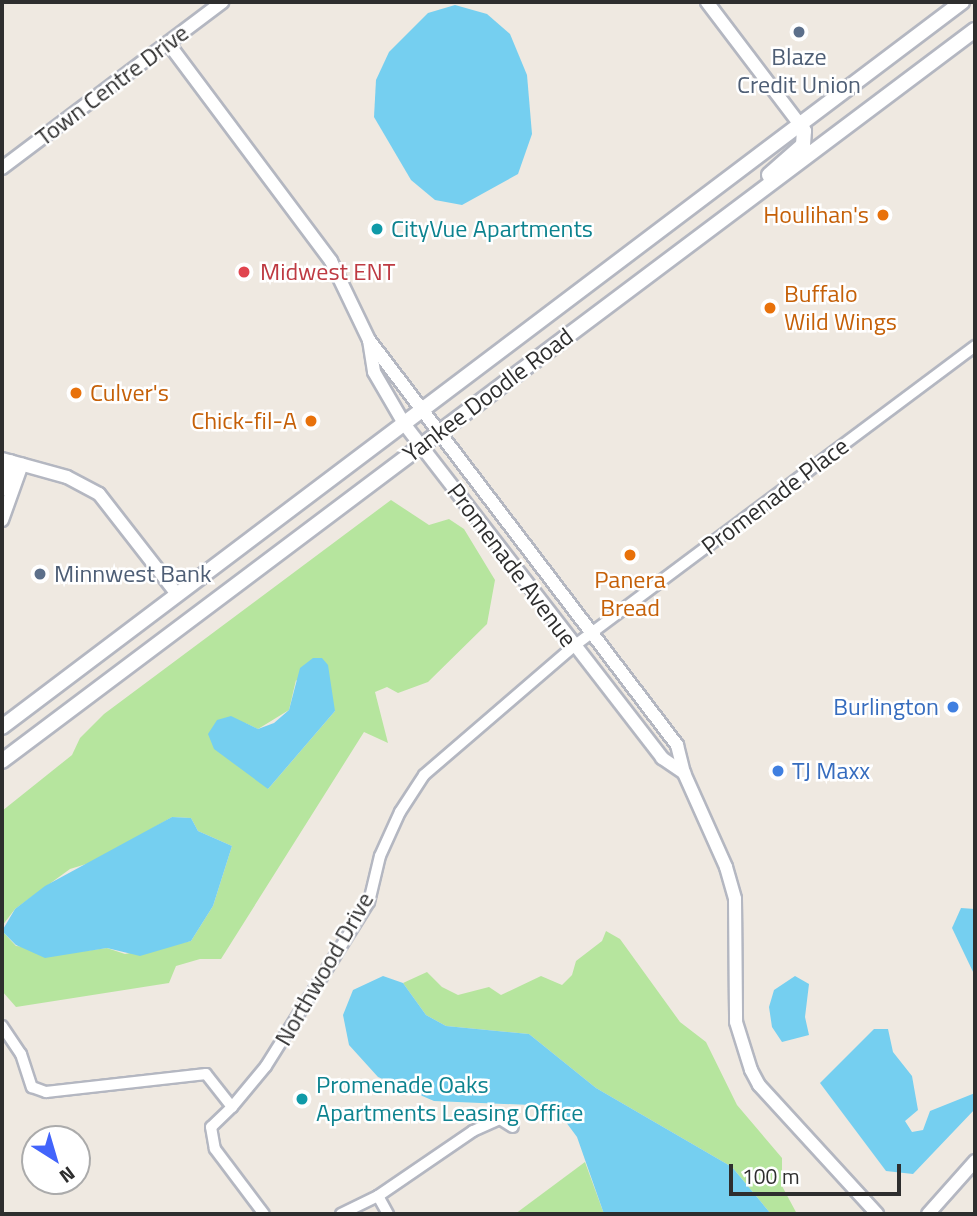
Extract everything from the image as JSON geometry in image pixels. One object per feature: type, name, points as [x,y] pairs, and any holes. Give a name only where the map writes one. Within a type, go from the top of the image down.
[{"type":"main road","name":"Yankee Doodle Road","points":[[2,727],[176,593],[426,410],[798,122],[962,2]]},
{"type":"main road","name":"Yankee Doodle Road","points":[[2,761],[975,30]]},
{"type":"main road","points":[[706,232],[803,145],[804,131],[798,122]]},
{"type":"street","name":"Town Centre Drive","points":[[2,168],[222,2]]},
{"type":"street","points":[[707,2],[798,122]]},
{"type":"street","name":"Promenade Avenue","points":[[168,43],[331,261],[369,340],[442,430],[677,745],[684,773],[726,867],[735,899],[736,1022],[751,1070],[759,1085],[877,1214]]},
{"type":"street","name":"Promenade Avenue","points":[[369,340],[374,372],[405,425],[662,758],[684,773]]},
{"type":"street","name":"Promenade Place","points":[[574,646],[975,346]]},
{"type":"street","points":[[12,461],[67,477],[99,495],[176,593]]},
{"type":"street","points":[[2,490],[12,461]]},
{"type":"street","points":[[2,520],[12,461]]},
{"type":"street","name":"Northwood Drive","points":[[264,1214],[215,1149],[211,1127],[232,1107],[266,1066],[369,902],[380,856],[400,812],[424,775],[574,646]]},
{"type":"street","points":[[2,1026],[21,1054],[32,1087],[46,1092],[206,1074],[232,1107]]},
{"type":"street","points":[[341,1214],[378,1196],[473,1131],[500,1119],[513,1127]]},
{"type":"street","points":[[928,1214],[975,1161]]},
{"type":"street","points":[[378,1196],[388,1214]]},
{"type":"green space","points":[[391,500],[429,525],[449,519],[464,529],[495,580],[487,624],[428,682],[398,693],[387,687],[375,692],[388,743],[364,732],[221,959],[200,959],[176,966],[169,983],[16,1007],[2,991],[2,931],[16,946],[77,952],[107,948],[125,954],[191,941],[213,906],[232,846],[198,831],[191,818],[172,817],[96,861],[70,869],[15,909],[2,926],[2,811],[72,755],[80,738],[104,714]],"holes":[[[296,680],[335,711],[268,789],[245,723],[258,729],[289,710]]]},
{"type":"green space","points":[[606,931],[620,939],[680,1022],[706,1042],[737,1105],[782,1158],[782,1186],[797,1214],[771,1214],[732,1167],[596,1088],[529,1034],[446,1026],[426,1015],[403,983],[427,972],[442,987],[458,995],[489,987],[501,995],[541,976],[562,985],[572,975],[576,961],[602,941]]},
{"type":"green space","points":[[585,1162],[604,1214],[515,1214]]},
{"type":"water","points":[[455,5],[487,14],[510,34],[527,75],[532,134],[518,174],[462,205],[435,200],[411,180],[374,117],[376,80],[389,52],[428,13]]},
{"type":"water","points":[[313,658],[322,658],[328,665],[335,711],[268,789],[214,749],[208,734],[217,720],[231,716],[258,729],[274,723],[289,710],[300,668]]},
{"type":"water","points":[[172,817],[191,818],[198,831],[232,846],[213,906],[191,941],[140,956],[107,948],[45,958],[16,945],[2,931],[15,909],[45,886]]},
{"type":"water","points":[[961,908],[975,909],[975,976],[952,928]]},
{"type":"water","points":[[383,976],[403,983],[426,1015],[446,1026],[529,1034],[596,1088],[732,1167],[771,1214],[604,1214],[577,1137],[554,1106],[434,1101],[378,1077],[349,1045],[343,1015],[353,990]]},
{"type":"water","points":[[795,976],[809,984],[805,1017],[809,1035],[782,1042],[772,1027],[769,1007],[774,990]]},
{"type":"water","points":[[874,1029],[888,1029],[893,1052],[912,1076],[918,1110],[905,1121],[912,1132],[923,1130],[930,1111],[975,1093],[975,1109],[913,1174],[886,1171],[820,1083]]},
{"type":"place","name":"Blaze Credit Union","points":[[799,32]]},
{"type":"place","name":"Houlihan's","points":[[883,215]]},
{"type":"place","name":"CityVue Apartments","points":[[377,229]]},
{"type":"place","name":"Midwest ENT","points":[[244,272]]},
{"type":"place","name":"Buffalo Wild Wings","points":[[770,308]]},
{"type":"place","name":"Culver's","points":[[76,393]]},
{"type":"place","name":"Chick-fil-A","points":[[311,421]]},
{"type":"place","name":"Panera Bread","points":[[630,555]]},
{"type":"place","name":"Minnwest Bank","points":[[40,574]]},
{"type":"place","name":"Burlington","points":[[953,707]]},
{"type":"place","name":"TJ Maxx","points":[[778,771]]},
{"type":"place","name":"Promenade Oaks Apartments Leasing Office","points":[[302,1099]]}]
